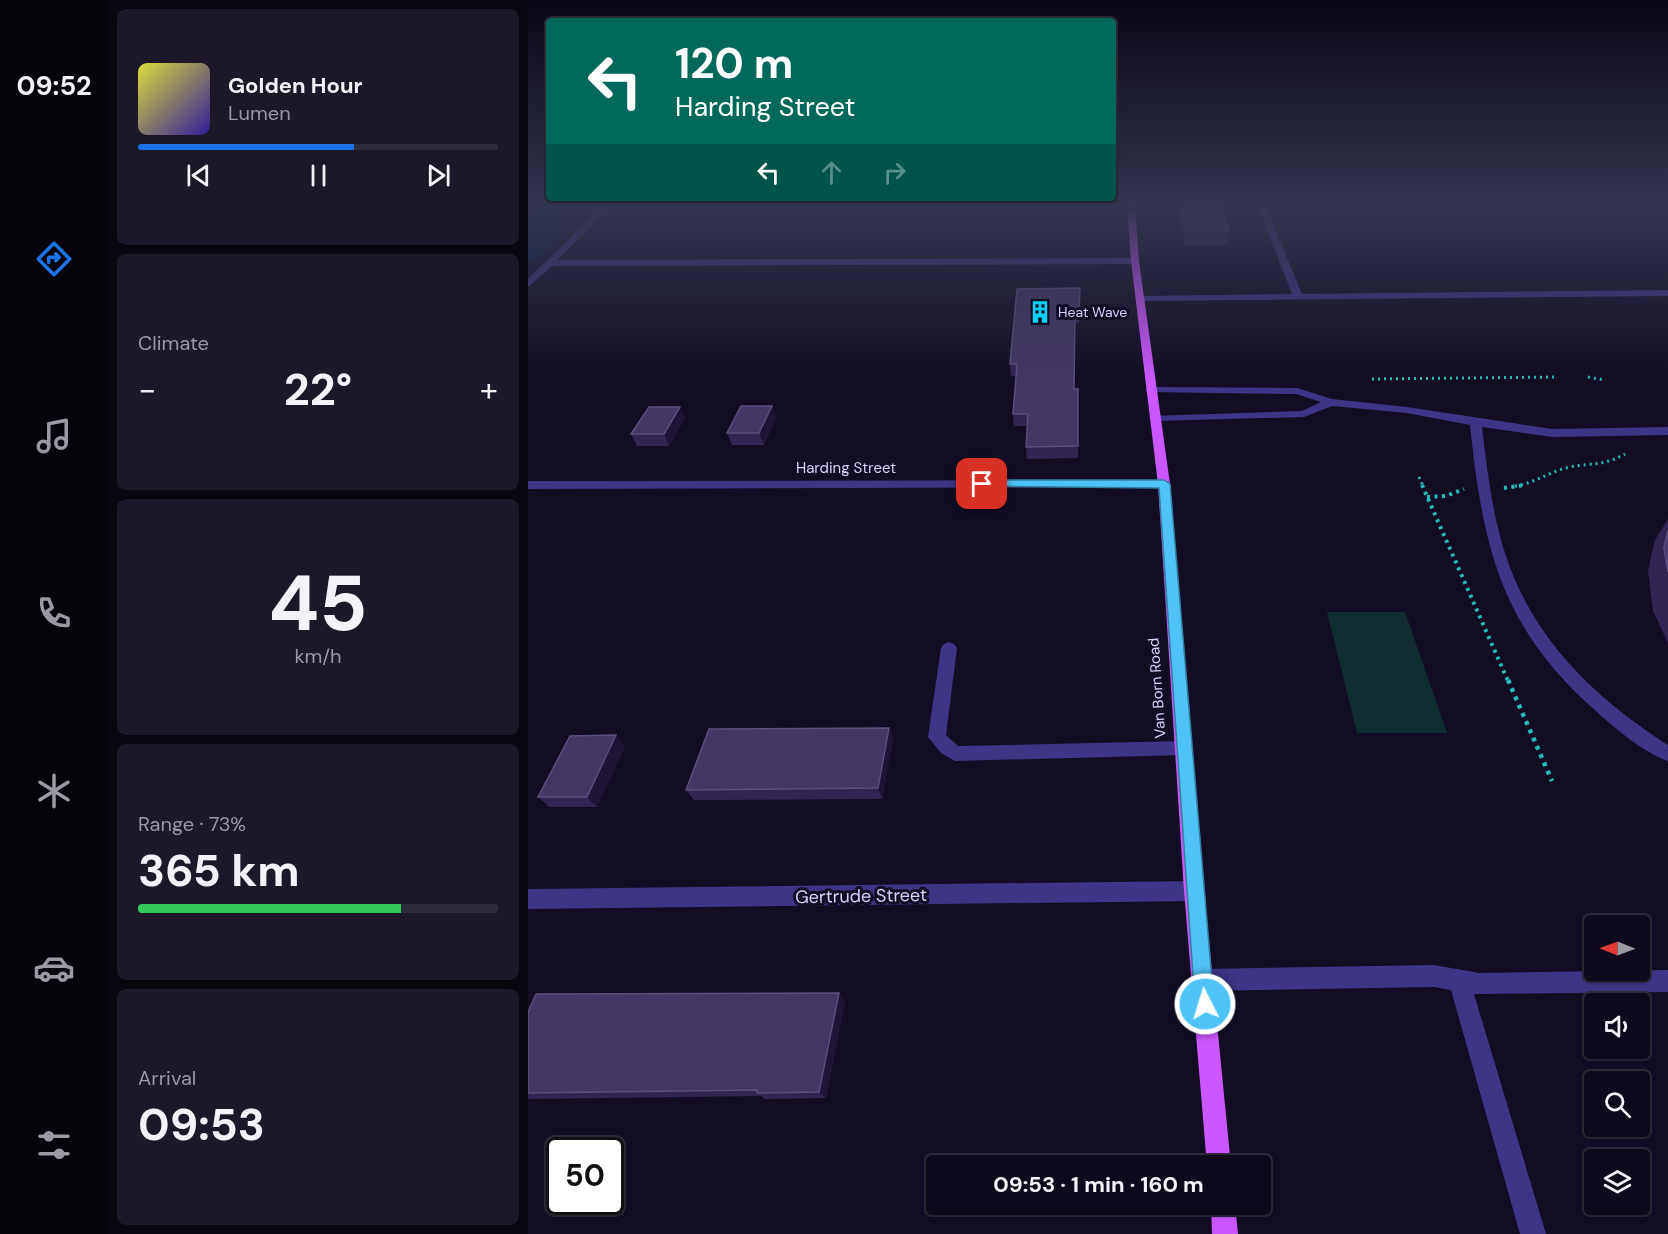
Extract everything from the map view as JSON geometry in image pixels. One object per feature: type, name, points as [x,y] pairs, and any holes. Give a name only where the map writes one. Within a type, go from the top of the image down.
[{"type":"main road","name":"Van Born Road","points":[[1135,265],[1164,484],[1194,891],[1218,1155]]},
{"type":"main road","points":[[1223,1215],[1225,1234]]},
{"type":"street","points":[[528,284],[548,265]]},
{"type":"street","points":[[1285,265],[1298,297]]},
{"type":"street","points":[[1140,299],[1668,292]]},
{"type":"street","points":[[1151,390],[1297,391],[1331,402],[1407,410],[1476,424],[1552,432],[1668,431]]},
{"type":"street","points":[[1155,418],[1304,414],[1331,402]]},
{"type":"street","points":[[1476,424],[1484,488],[1498,555],[1526,619],[1544,646],[1595,702],[1632,732],[1668,754]]},
{"type":"street","name":"Harding Street","points":[[528,485],[1164,484]]},
{"type":"street","points":[[949,648],[937,737],[955,754],[1184,748]]},
{"type":"street","name":"Gertrude Street","points":[[528,899],[1194,891]]},
{"type":"street","points":[[1203,980],[1434,976],[1479,984],[1668,981]]},
{"type":"street","points":[[1459,981],[1533,1234]]},
{"type":"path","points":[[1372,379],[1558,377]]},
{"type":"path","points":[[1588,377],[1604,380]]},
{"type":"path","points":[[1501,488],[1529,484],[1568,467],[1606,464],[1628,452]]},
{"type":"path","points":[[1419,477],[1552,781]]},
{"type":"path","points":[[1427,497],[1446,496],[1466,489]]},
{"type":"green space","points":[[1327,612],[1405,612],[1447,733],[1357,733]]},
{"type":"building","points":[[1080,288],[1079,312],[1075,312],[1074,389],[1078,389],[1078,446],[1026,447],[1028,414],[1013,414],[1017,364],[1010,364],[1017,289]]},
{"type":"building","points":[[741,406],[772,406],[759,433],[727,433]]},
{"type":"building","points":[[649,407],[680,407],[664,434],[631,434]]},
{"type":"building","points":[[1668,530],[1668,572],[1664,548]]},
{"type":"building","points":[[889,728],[878,788],[686,790],[709,729]]},
{"type":"building","points":[[616,735],[587,797],[538,797],[570,736]]},
{"type":"building","points":[[839,993],[819,1092],[757,1093],[757,1090],[528,1093],[528,1012],[536,994]]},
{"type":"place","name":"Heat Wave","points":[[1040,312]]},
{"type":"route","points":[[982,484],[1164,484],[1194,891],[1205,1004]]}]
